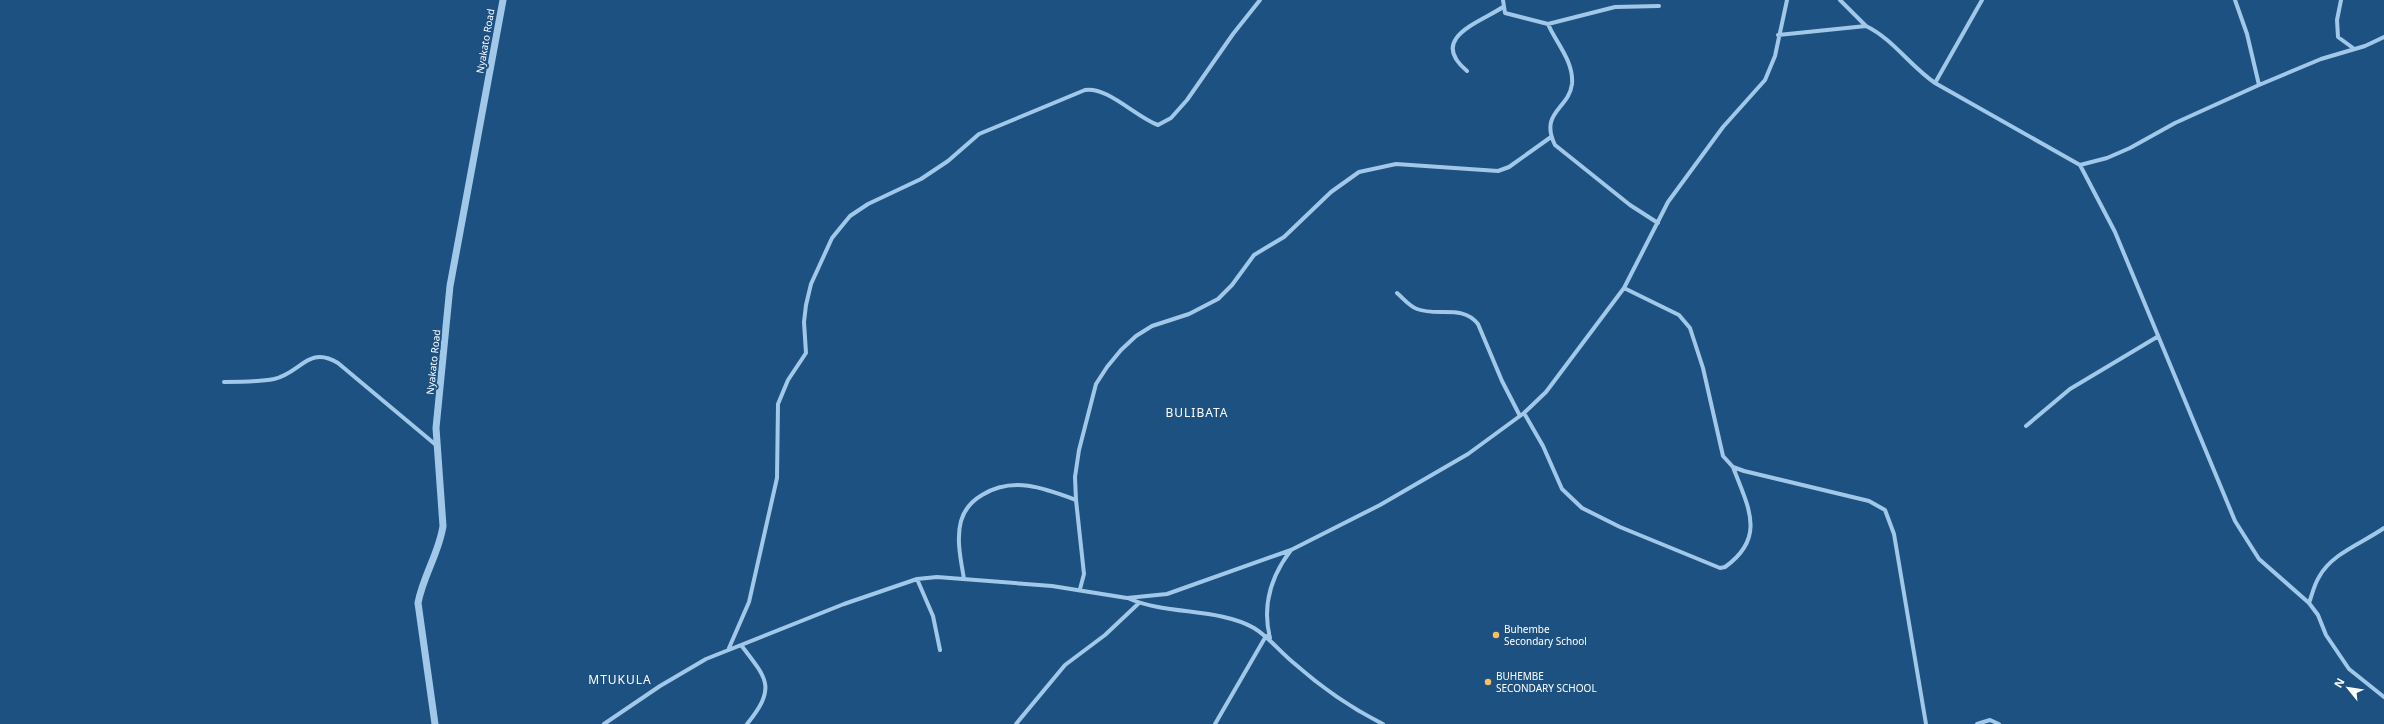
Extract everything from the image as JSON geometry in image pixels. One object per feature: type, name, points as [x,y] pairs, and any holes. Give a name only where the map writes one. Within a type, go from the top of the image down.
[{"type":"street","name":"Nyakato Road","points":[[435,724],[418,603],[420,590],[442,536],[443,526],[436,445],[450,286],[503,0]]},
{"type":"street","points":[[730,648],[749,602],[777,478],[778,404],[788,380],[806,353],[804,322],[806,305],[822,259],[840,227],[850,216],[868,204],[921,179],[948,161],[979,134],[1085,90],[1090,89],[1101,92],[1147,121],[1158,125],[1171,118],[1187,100],[1233,34],[1260,0]]},
{"type":"street","points":[[1503,0],[1503,7],[1507,14],[1548,24],[1615,7],[1660,6]]},
{"type":"street","points":[[1127,598],[1167,594],[1291,550],[1380,505],[1442,470],[1468,454],[1520,416],[1560,375],[1624,288],[1668,202],[1704,150],[1765,80],[1775,56],[1778,35],[1787,0]]},
{"type":"street","points":[[1840,0],[1866,26],[1876,30],[1922,75],[2080,165],[2115,232],[2157,337],[2188,405],[2235,521],[2259,559],[2309,604],[2318,615],[2326,635],[2349,669],[2384,697]]},
{"type":"street","points":[[1935,83],[1982,0]]},
{"type":"street","points":[[2235,0],[2249,42],[2259,85]]},
{"type":"street","points":[[2341,0],[2337,20],[2338,37],[2353,48]]},
{"type":"street","points":[[1467,71],[1454,57],[1452,49],[1454,41],[1459,34],[1477,21],[1503,7]]},
{"type":"street","points":[[1548,24],[1568,58],[1572,84],[1552,117],[1549,130],[1555,145],[1579,166],[1630,205],[1658,223]]},
{"type":"street","points":[[1778,35],[1866,26]]},
{"type":"street","points":[[2080,165],[2107,158],[2130,148],[2175,123],[2259,85],[2353,48],[2366,46],[2384,37]]},
{"type":"street","points":[[1080,589],[1084,564],[1076,500],[1079,450],[1096,384],[1107,367],[1136,336],[1152,326],[1189,314],[1218,299],[1232,285],[1254,255],[1284,237],[1331,192],[1359,172],[1396,164],[1498,171],[1509,167],[1551,137]]},
{"type":"street","points":[[1624,288],[1674,312],[1685,321],[1690,328],[1703,368],[1719,446],[1726,462],[1733,467],[1798,485],[1869,501],[1878,505],[1884,510],[1896,541],[1926,724]]},
{"type":"street","points":[[1397,293],[1416,308],[1458,312],[1472,317],[1478,324],[1502,381],[1520,416]]},
{"type":"street","points":[[2026,426],[2070,389],[2157,337]]},
{"type":"street","points":[[224,382],[273,379],[290,373],[314,358],[326,356],[338,363],[436,445]]},
{"type":"street","points":[[1524,412],[1543,446],[1562,489],[1582,508],[1620,527],[1720,568],[1725,567],[1741,553],[1748,543],[1752,531],[1752,520],[1733,467]]},
{"type":"street","points":[[964,579],[960,528],[965,510],[975,499],[991,490],[1009,484],[1050,490],[1076,500]]},
{"type":"street","points":[[2309,604],[2319,577],[2326,567],[2339,556],[2384,528]]},
{"type":"street","points":[[1270,639],[1267,614],[1271,585],[1282,562],[1291,550]]},
{"type":"street","points":[[604,724],[684,671],[730,648],[844,604],[917,580],[937,577],[1080,589],[1127,598],[1157,608],[1227,619],[1248,625],[1270,639],[1307,674],[1337,696],[1383,724]]},
{"type":"street","points":[[917,580],[933,616],[940,650]]},
{"type":"street","points":[[1016,724],[1065,665],[1110,630],[1139,603]]},
{"type":"street","points":[[1215,724],[1266,636]]},
{"type":"street","points":[[741,645],[765,679],[767,689],[763,701],[747,724]]},
{"type":"street","points":[[1977,724],[1990,720],[1999,724]]},
{"type":"place","name":"Buhembe Secondary School","points":[[1496,635]]},
{"type":"place","name":"BUHEMBE SECONDARY SCHOOL","points":[[1488,682]]},
{"type":"district","name":"BULIBATA","points":[[1197,413]]},
{"type":"district","name":"MTUKULA","points":[[620,680]]}]
